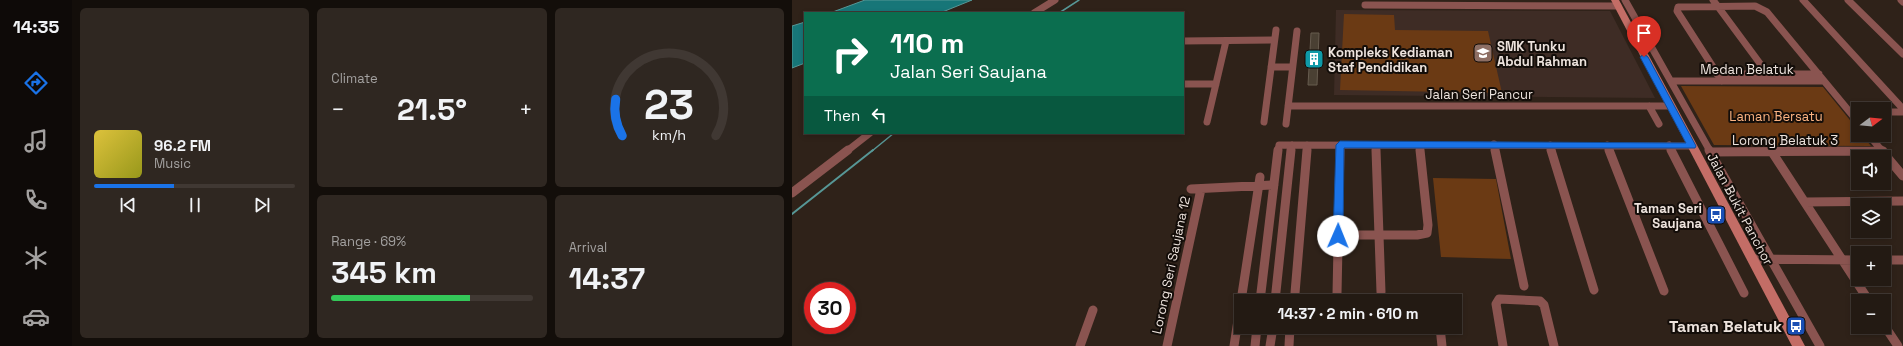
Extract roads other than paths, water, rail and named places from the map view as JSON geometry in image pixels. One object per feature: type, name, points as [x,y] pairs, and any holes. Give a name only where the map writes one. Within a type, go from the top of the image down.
[{"type":"main road","name":"Jalan Bukit Panchor","points":[[1619,2],[1670,106],[1799,346]]},
{"type":"street","points":[[1036,12],[1055,0]]},
{"type":"street","points":[[1803,0],[1903,109]]},
{"type":"street","points":[[1848,0],[1903,54]]},
{"type":"street","points":[[1365,5],[1385,3],[1619,2],[1671,81],[1820,346]]},
{"type":"street","points":[[1716,3],[1773,81]]},
{"type":"street","points":[[1722,81],[1677,11],[1678,7],[1716,3],[1755,6],[1762,8],[1824,81],[1851,109]]},
{"type":"street","points":[[1264,122],[1276,30]]},
{"type":"street","points":[[1286,124],[1297,30]]},
{"type":"street","points":[[1184,41],[1274,40]]},
{"type":"street","points":[[1207,122],[1226,41]]},
{"type":"street","points":[[1271,67],[1292,67]]},
{"type":"street","name":"Medan Belatuk","points":[[1717,74],[1819,74]]},
{"type":"street","name":"Medan Belatuk","points":[[1671,81],[1824,81]]},
{"type":"street","points":[[1184,84],[1216,84]]},
{"type":"street","name":"Jalan Seri Pancur","points":[[1288,106],[1670,106]]},
{"type":"street","points":[[1649,106],[1659,124]]},
{"type":"street","points":[[1891,112],[1903,112]]},
{"type":"street","points":[[792,193],[869,134]]},
{"type":"street","points":[[1875,142],[1882,150]]},
{"type":"street","points":[[1338,236],[1417,235],[1427,232],[1428,225],[1419,144]]},
{"type":"street","points":[[1261,294],[1279,145],[1494,144],[1692,146]]},
{"type":"street","points":[[1494,144],[1524,286]]},
{"type":"street","points":[[1276,294],[1292,145]]},
{"type":"street","points":[[1295,293],[1307,145]]},
{"type":"street","points":[[1337,294],[1340,145]]},
{"type":"street","points":[[1376,145],[1381,292]]},
{"type":"street","points":[[1550,145],[1594,290]]},
{"type":"street","points":[[1607,145],[1664,291]]},
{"type":"street","points":[[1669,145],[1744,294]]},
{"type":"street","name":"Lorong Belatuk 3","points":[[1710,152],[1851,151]]},
{"type":"street","points":[[1772,152],[1864,294]]},
{"type":"street","points":[[1891,161],[1903,176]]},
{"type":"street","points":[[1242,294],[1260,177]]},
{"type":"street","points":[[1191,189],[1258,187],[1274,185]]},
{"type":"street","name":"Lorong Seri Saujana 12","points":[[1167,346],[1201,189]]},
{"type":"street","points":[[1805,202],[1903,201]]},
{"type":"street","points":[[1752,259],[1851,260]]},
{"type":"street","points":[[1891,260],[1903,260]]},
{"type":"street","points":[[1503,346],[1496,304],[1499,300],[1538,300],[1544,305],[1554,346]]},
{"type":"street","points":[[1080,346],[1093,310]]},
{"type":"street","points":[[1234,346],[1236,334]]},
{"type":"street","points":[[1255,346],[1256,334]]},
{"type":"street","points":[[1270,346],[1272,334]]},
{"type":"street","points":[[1289,346],[1290,334]]},
{"type":"street","points":[[1441,334],[1442,346]]},
{"type":"street","points":[[1890,334],[1898,346]]},
{"type":"water","points":[[865,0],[972,0],[942,12],[833,12]]},
{"type":"water","points":[[804,22],[804,63],[792,68],[792,26]]},
{"type":"waterway","points":[[1061,12],[1079,0]]},
{"type":"waterway","points":[[872,151],[893,134]]},
{"type":"waterway","points":[[792,214],[873,150]]},
{"type":"place","name":"SMK Tunku Abdul Rahman","points":[[1483,53]]},
{"type":"place","name":"Kompleks Kediaman Staf Pendidikan","points":[[1314,59]]},
{"type":"place","name":"Taman Seri Saujana","points":[[1716,215]]},
{"type":"place","name":"Taman Belatuk","points":[[1796,326]]},
{"type":"park label","name":"Laman Bersatu","points":[[1776,116]]}]
